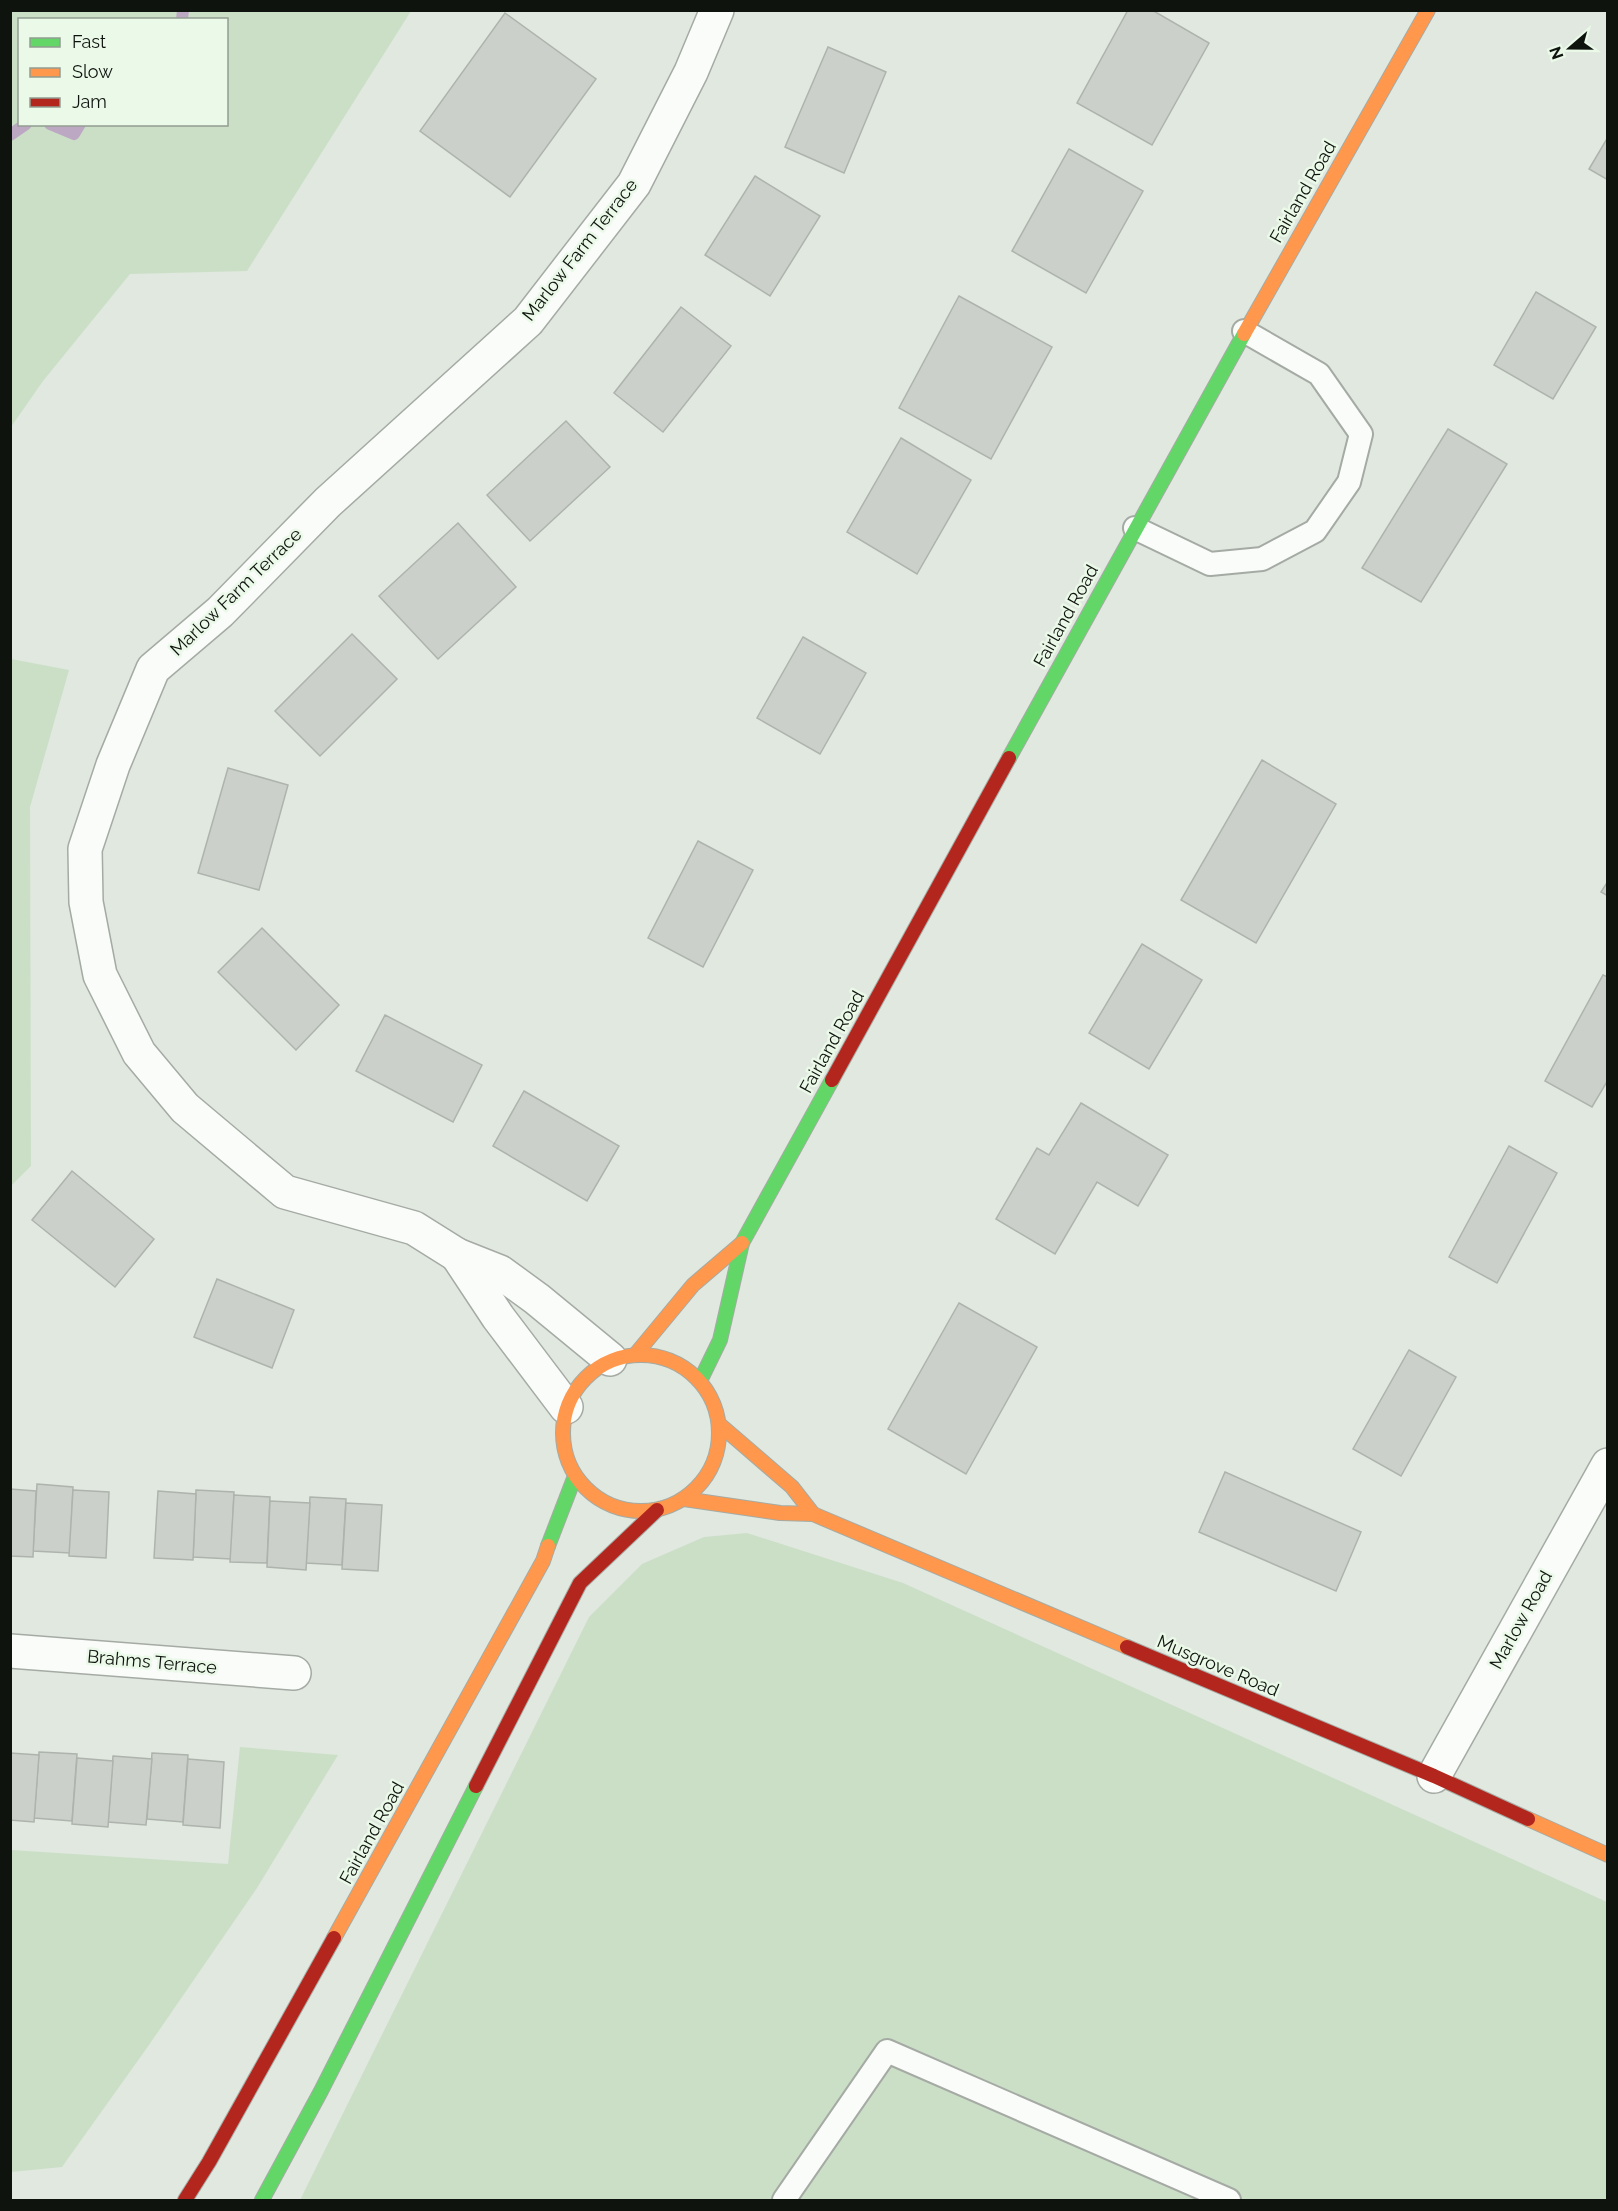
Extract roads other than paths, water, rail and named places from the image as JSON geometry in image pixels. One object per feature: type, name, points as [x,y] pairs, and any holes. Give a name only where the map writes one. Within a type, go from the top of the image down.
[{"type":"main road","name":"Fairland Road","points":[[700,1380],[720,1340],[742,1243],[1244,331],[1428,10]]},
{"type":"main road","name":"Fairland Road","points":[[623,1357],[693,1285],[742,1243]]},
{"type":"main road","points":[[262,2200],[321,2091],[580,1583],[657,1510],[684,1499],[708,1476],[717,1453],[720,1424],[700,1380],[673,1360],[653,1355],[623,1357],[597,1366],[580,1382],[566,1407],[562,1427],[564,1451],[575,1476],[603,1502],[624,1510],[657,1510]]},
{"type":"main road","name":"Musgrove Road","points":[[720,1424],[792,1488],[813,1515]]},
{"type":"main road","name":"Fairland Road","points":[[185,2200],[209,2162],[543,1561],[575,1476]]},
{"type":"main road","name":"Musgrove Road","points":[[684,1499],[780,1513],[813,1515],[1434,1776],[1608,1855]]},
{"type":"street","name":"Marlow Farm Terrace","points":[[623,1357],[500,1272],[458,1255],[414,1228],[285,1192],[185,1108],[139,1053],[100,975],[86,902],[85,849],[113,765],[153,669],[220,612],[328,502],[528,321],[634,184],[691,72],[717,10]]},
{"type":"street","name":"Marlow Farm Terrace","points":[[458,1255],[498,1317],[566,1407]]},
{"type":"street","name":"Marlow Road","points":[[1434,1776],[1608,1465]]},
{"type":"street","name":"Brahms Terrace","points":[[10,1651],[294,1673]]},
{"type":"lane","points":[[1135,528],[1210,564],[1262,559],[1315,531],[1349,483],[1361,434],[1319,374],[1244,331]]},
{"type":"lane","points":[[784,2200],[886,2051],[1229,2200]]},
{"type":"waterway","points":[[182,18],[183,10]]},
{"type":"waterway","points":[[10,135],[23,126]]},
{"type":"waterway","points":[[55,126],[74,134],[79,126]]}]
